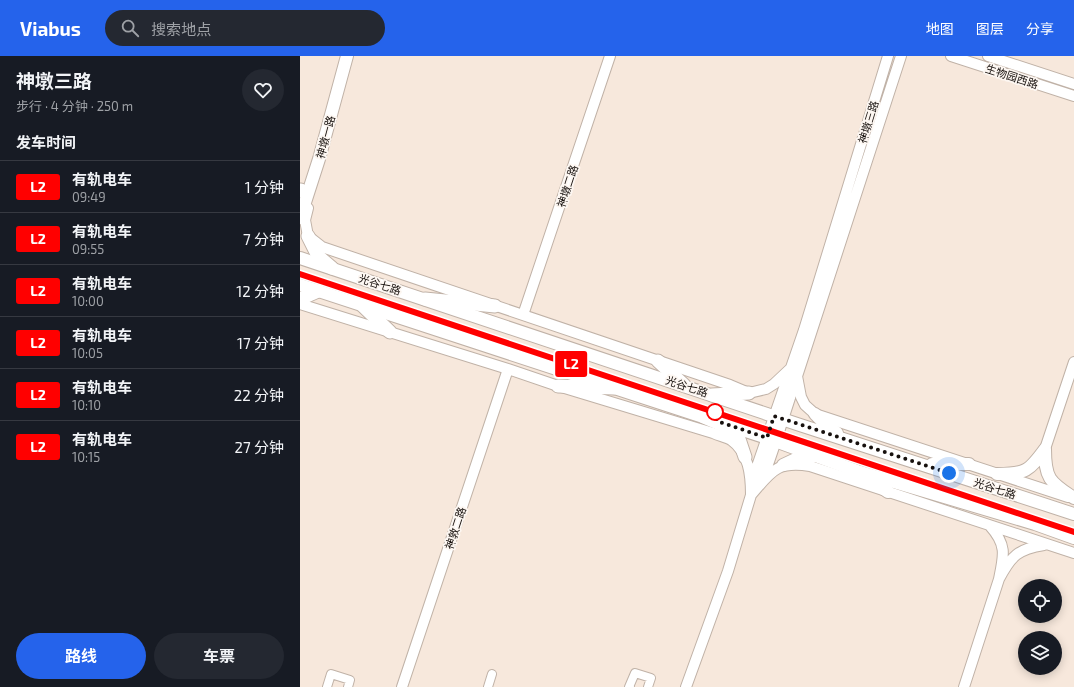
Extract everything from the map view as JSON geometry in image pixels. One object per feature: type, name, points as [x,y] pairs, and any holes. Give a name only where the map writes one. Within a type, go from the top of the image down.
[{"type":"main road","name":"神墩一路","points":[[300,191],[315,147],[338,56]]},
{"type":"main road","name":"神墩一路","points":[[300,218],[320,159],[347,56]]},
{"type":"main road","points":[[308,236],[318,256],[332,268]]},
{"type":"main road","name":"光谷七路","points":[[300,258],[1074,514]]},
{"type":"main road","name":"光谷七路","points":[[300,285],[704,417],[857,471],[1034,524],[1074,538]]},
{"type":"main road","points":[[300,299],[318,291]]},
{"type":"main road","points":[[425,299],[495,306]]},
{"type":"main road","points":[[363,306],[390,332]]},
{"type":"main road","points":[[658,361],[684,385]]},
{"type":"main road","points":[[558,386],[614,388]]},
{"type":"main road","points":[[712,395],[749,394]]},
{"type":"main road","points":[[815,414],[827,426],[848,440]]},
{"type":"main road","points":[[704,417],[727,427],[739,439],[745,457]]},
{"type":"main road","points":[[997,474],[1013,474],[1024,471],[1034,465],[1045,449]]},
{"type":"main road","points":[[1045,449],[1045,466],[1049,479],[1058,488],[1074,498]]},
{"type":"main road","points":[[783,465],[800,457],[816,457]]},
{"type":"main road","points":[[919,463],[969,464]]},
{"type":"main road","points":[[857,471],[888,492]]},
{"type":"street","name":"神墩二路","points":[[524,315],[610,56]]},
{"type":"street","name":"神墩三路","points":[[794,372],[804,330],[888,56]]},
{"type":"street","name":"神墩三路","points":[[761,483],[779,417],[901,56]]},
{"type":"street","name":"生物园西路","points":[[951,56],[1074,96]]},
{"type":"street","name":"生物园西路","points":[[988,56],[1074,84]]},
{"type":"street","points":[[320,159],[305,220],[308,236],[322,247],[730,385],[749,394],[766,389],[794,372],[805,405],[815,414],[1074,498]]},
{"type":"street","points":[[300,304],[558,386],[713,433],[730,440],[737,446],[745,457],[751,474],[751,495],[728,570],[686,687]]},
{"type":"street","points":[[1045,449],[1074,362]]},
{"type":"street","name":"神敦二路","points":[[402,687],[508,369]]},
{"type":"street","name":"神墩三路","points":[[751,484],[772,440]]},
{"type":"street","points":[[751,495],[771,473],[783,465],[796,464],[810,466],[1074,553]]},
{"type":"street","points":[[964,687],[999,579],[1004,555],[1002,543],[990,526]]},
{"type":"street","points":[[999,579],[1006,565],[1016,554],[1029,547],[1048,544]]},
{"type":"street","points":[[630,687],[635,673],[651,678],[648,687]]},
{"type":"street","points":[[327,687],[331,674],[350,680],[348,687]]},
{"type":"street","points":[[488,687],[492,674]]},
{"type":"tram line","points":[[300,274],[1074,532]]},
{"type":"tram line","name":"L2","points":[[300,274],[1074,532]]},
{"type":"route","points":[[715,412],[717,421],[767,438],[774,416],[949,473]]}]
